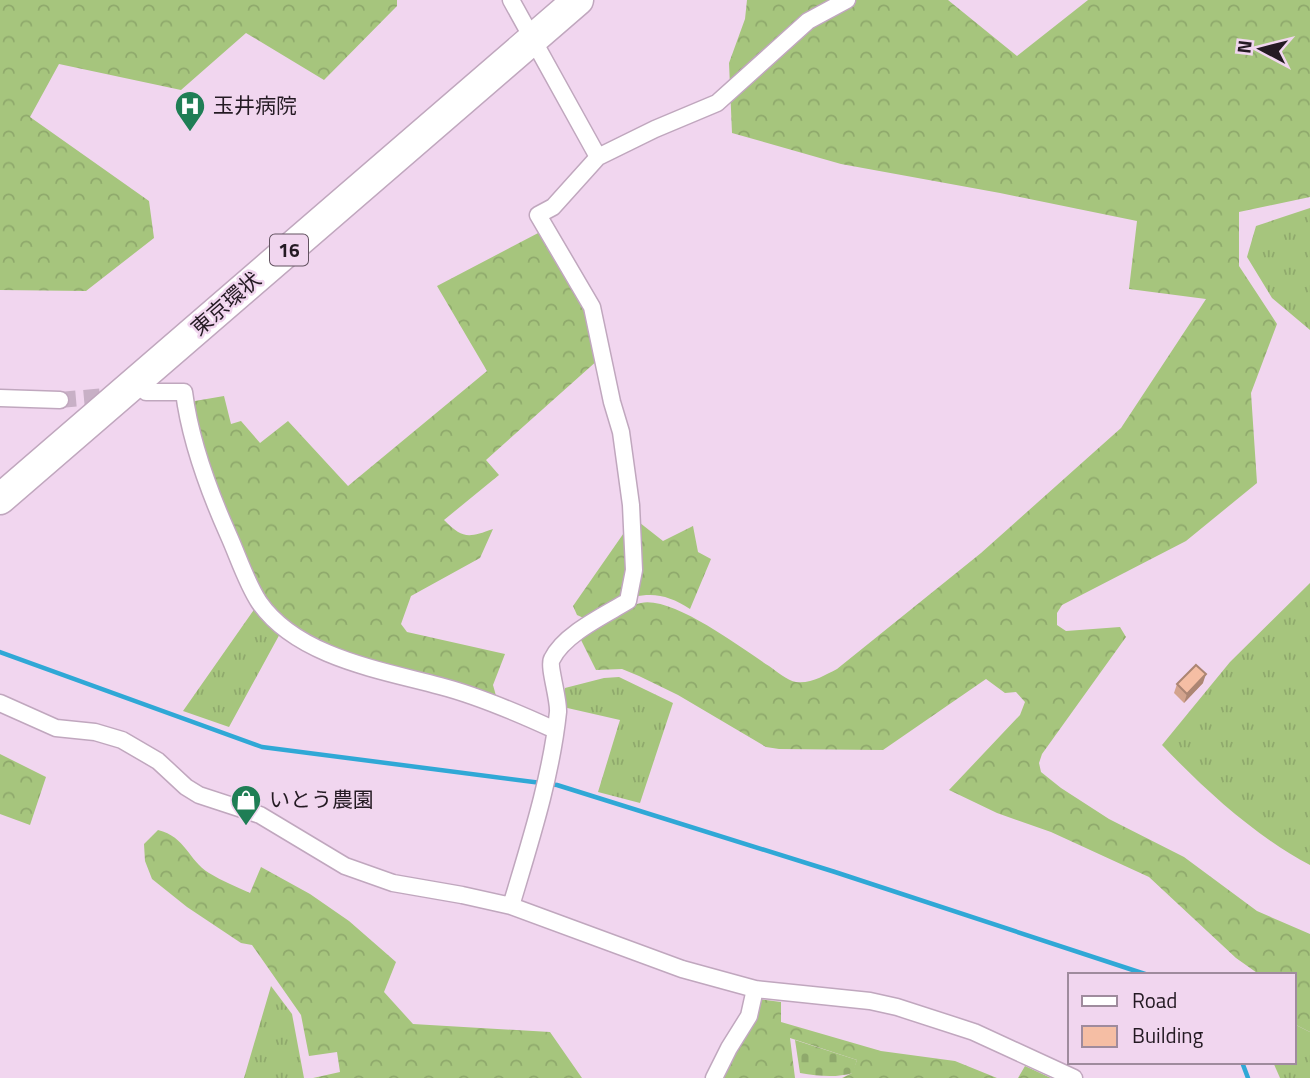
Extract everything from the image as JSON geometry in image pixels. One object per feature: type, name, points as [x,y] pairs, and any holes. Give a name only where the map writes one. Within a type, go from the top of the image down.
[{"type":"highway","name":"東京環状","points":[[0,474],[550,0]]},
{"type":"highway","name":"東京環状","points":[[0,499],[523,21],[578,0]]},
{"type":"street","points":[[511,906],[545,785],[555,730],[558,709],[550,665],[552,659],[568,638],[628,601],[634,570],[627,467],[592,307],[538,215],[553,207],[598,157],[717,103],[808,21],[847,0]]},
{"type":"street","points":[[523,21],[598,157]]},
{"type":"street","points":[[146,392],[184,391],[187,416],[212,499],[260,603],[283,626],[316,648],[353,664],[460,692],[555,730]]},
{"type":"street","points":[[0,398],[60,400]]},
{"type":"street","points":[[0,703],[56,728],[95,732],[122,740],[158,761],[186,788],[199,795],[260,815],[345,866],[393,883],[462,894],[511,906],[682,969],[755,989],[870,1001],[897,1007],[974,1032],[1074,1078]]},
{"type":"street","points":[[714,1078],[749,1016],[755,989]]},
{"type":"green space","points":[[0,0],[397,0],[397,6],[324,80],[246,33],[181,90],[59,64],[30,117],[149,201],[154,238],[86,291],[0,290]]},
{"type":"green space","points":[[747,0],[948,0],[1017,56],[1088,0],[1310,0],[1310,197],[1239,212],[1239,266],[1277,324],[1251,393],[1257,483],[1186,541],[1062,605],[1057,613],[1057,625],[1066,631],[1120,627],[1126,637],[1042,754],[1039,763],[1041,772],[1061,788],[1109,819],[1184,857],[1257,911],[1310,934],[1310,1032],[1296,1025],[1296,973],[1257,973],[1236,958],[1149,877],[1051,832],[997,813],[949,790],[1020,715],[1025,702],[1016,692],[1005,693],[986,679],[883,750],[779,749],[766,747],[678,695],[639,676],[622,669],[596,670],[579,636],[617,612],[641,603],[671,607],[688,615],[793,681],[812,680],[837,669],[981,553],[1121,428],[1206,299],[1129,289],[1137,221],[841,164],[732,133],[729,63],[745,19]]},
{"type":"green space","points":[[1310,208],[1310,330],[1272,298],[1247,257],[1256,226]]},
{"type":"green space","points":[[542,231],[588,309],[599,359],[486,460],[499,475],[444,520],[456,531],[466,535],[493,529],[480,558],[411,596],[401,624],[407,632],[505,654],[493,685],[498,703],[353,659],[286,624],[261,600],[220,504],[191,407],[195,401],[224,396],[231,424],[241,421],[260,443],[288,421],[348,486],[487,371],[437,286]]},
{"type":"green space","points":[[635,519],[663,541],[693,526],[698,552],[711,559],[690,609],[663,597],[634,597]]},
{"type":"green space","points":[[628,527],[629,572],[623,599],[588,620],[577,615],[573,606]]},
{"type":"green space","points":[[1310,583],[1310,865],[1231,811],[1162,745],[1230,662]]},
{"type":"green space","points":[[258,604],[282,630],[229,727],[183,711]]},
{"type":"green space","points":[[619,677],[673,703],[640,803],[598,792],[620,720],[563,707],[565,688]]},
{"type":"green space","points":[[0,754],[46,777],[30,825],[0,814]]},
{"type":"green space","points":[[158,830],[175,838],[202,868],[224,881],[250,893],[261,867],[310,894],[349,921],[396,962],[384,992],[413,1024],[550,1032],[582,1078],[313,1078],[340,1072],[337,1052],[309,1056],[301,1015],[252,945],[241,943],[187,907],[152,879],[145,861],[144,844]]},
{"type":"green space","points":[[271,986],[292,1014],[304,1078],[244,1078]]},
{"type":"green space","points":[[759,999],[781,1002],[781,1022],[881,1051],[955,1061],[997,1078],[842,1078],[852,1073],[857,1060],[790,1038],[795,1078],[721,1078],[754,1020]]},
{"type":"green space","points":[[1296,1025],[1310,1032],[1310,1078],[1280,1078],[1274,1064],[1296,1064]]},
{"type":"green space","points":[[795,1040],[857,1060],[853,1073],[827,1076],[800,1073]]},
{"type":"green space","points":[[1025,1066],[1051,1078],[1018,1078]]},
{"type":"building","points":[[1196,665],[1206,674],[1187,694],[1177,684]]},
{"type":"waterway","points":[[0,652],[262,747],[557,785],[835,872],[1142,973]]},
{"type":"waterway","points":[[1243,1064],[1248,1078]]},
{"type":"tunnel","points":[[60,400],[116,395]]},
{"type":"place","name":"玉井病院","points":[[190,133]]},
{"type":"place","name":"いとう農園","points":[[246,827]]}]
